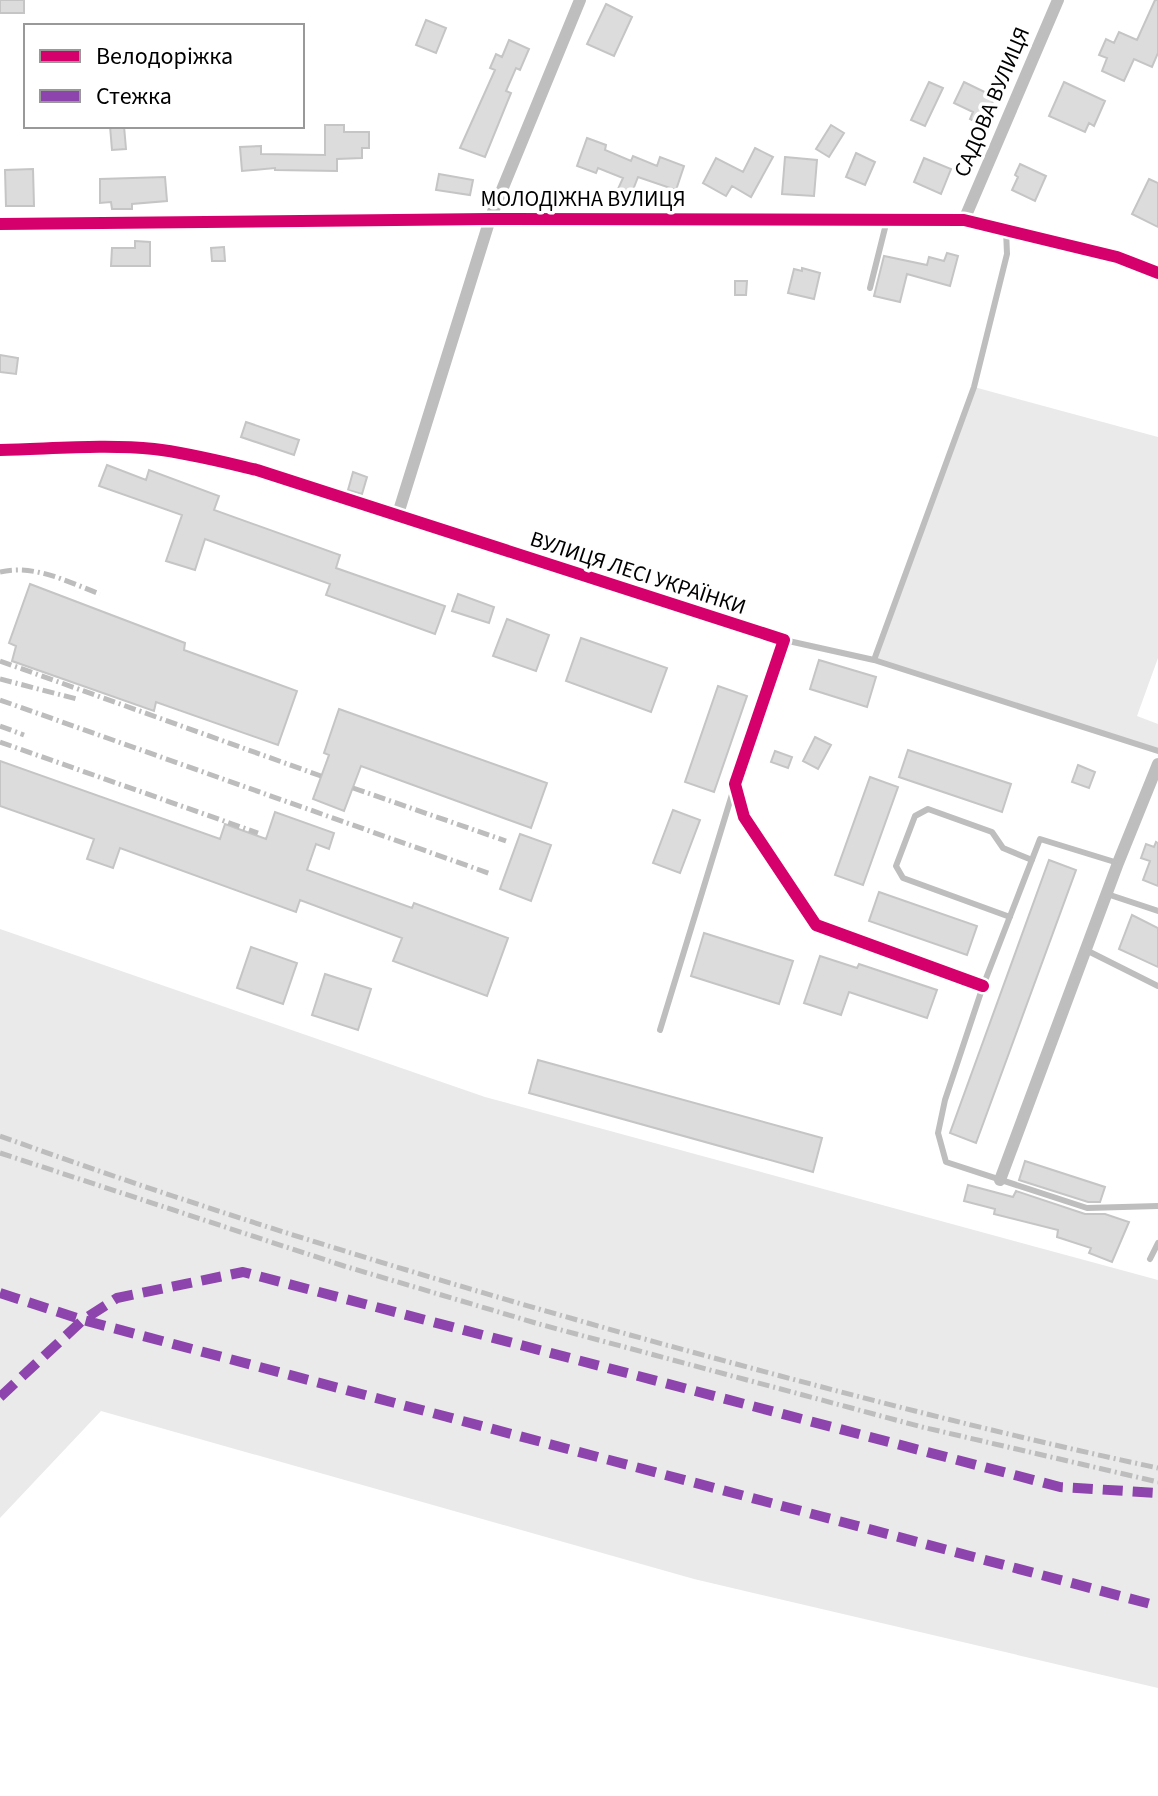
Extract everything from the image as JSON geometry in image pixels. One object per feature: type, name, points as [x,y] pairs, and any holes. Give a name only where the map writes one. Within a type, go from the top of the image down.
[{"type":"street","points":[[397,517],[490,219],[580,0]]},
{"type":"street","name":"САДОВА ВУЛИЦЯ","points":[[964,220],[1058,0]]},
{"type":"street","name":"МОЛОДІЖНА ВУЛИЦЯ","points":[[0,224],[490,219],[964,220],[1117,257],[1158,273]]},
{"type":"street","name":"ВУЛИЦЯ ЛЕСІ УКРАЇНКИ","points":[[0,450],[130,448],[172,452],[257,470],[784,640]]},
{"type":"street","points":[[784,640],[735,784],[744,817],[816,925],[983,986]]},
{"type":"street","points":[[1000,1180],[1158,764]]},
{"type":"lane","points":[[870,288],[887,220]]},
{"type":"lane","points":[[874,660],[974,387],[1007,254],[1006,230]]},
{"type":"lane","points":[[784,640],[874,660],[1158,751]]},
{"type":"lane","points":[[660,1030],[735,784]]},
{"type":"lane","points":[[1010,917],[903,878],[896,866],[915,816],[928,809],[992,832],[1003,848],[1032,860]]},
{"type":"lane","points":[[1118,863],[1040,839],[983,986],[945,1100],[938,1133],[946,1162],[1000,1180],[1087,1208],[1158,1206]]},
{"type":"lane","points":[[1107,894],[1158,911]]},
{"type":"lane","points":[[1086,949],[1158,986]]},
{"type":"lane","points":[[1150,1259],[1158,1243]]},
{"type":"shaded area","points":[[974,387],[1158,437],[1158,658],[1137,716],[1158,724],[1158,751],[874,660]]},
{"type":"shaded area","points":[[0,929],[485,1097],[1158,1280],[1158,1688],[694,1579],[101,1411],[0,1518]]},
{"type":"building","points":[[0,0],[24,0],[24,13],[0,13]]},
{"type":"building","points":[[1155,0],[1158,0],[1158,53],[1152,67],[1134,59],[1124,81],[1102,71],[1107,58],[1099,55],[1106,39],[1114,43],[1119,32],[1137,40]]},
{"type":"building","points":[[606,4],[632,17],[614,56],[587,44]]},
{"type":"building","points":[[426,20],[446,28],[436,53],[416,45]]},
{"type":"building","points":[[509,40],[529,49],[506,91],[511,93],[485,157],[460,148],[495,70],[490,68],[496,54],[502,57]]},
{"type":"building","points":[[929,82],[943,88],[925,126],[911,120]]},
{"type":"building","points":[[964,82],[995,97],[982,125],[970,119],[973,112],[954,103]]},
{"type":"building","points":[[1064,82],[1105,101],[1094,126],[1089,123],[1085,132],[1049,116]]},
{"type":"building","points":[[325,125],[344,125],[344,132],[369,132],[369,148],[362,148],[362,158],[337,159],[337,171],[275,168],[242,171],[240,147],[261,146],[261,154],[325,155]]},
{"type":"building","points":[[831,125],[844,133],[829,157],[816,149]]},
{"type":"building","points":[[110,128],[124,128],[126,149],[112,150]]},
{"type":"building","points":[[587,138],[606,145],[605,150],[631,161],[633,156],[657,166],[660,157],[684,166],[676,190],[638,177],[631,195],[618,189],[623,178],[598,168],[596,173],[577,166]]},
{"type":"building","points":[[755,148],[773,157],[751,197],[732,186],[726,196],[703,183],[716,158],[743,172]]},
{"type":"building","points":[[856,153],[875,162],[865,185],[846,177]]},
{"type":"building","points":[[785,157],[817,160],[814,196],[782,194]]},
{"type":"building","points":[[924,158],[951,169],[941,194],[914,182]]},
{"type":"building","points":[[1020,164],[1046,176],[1035,201],[1012,190]]},
{"type":"building","points":[[33,169],[34,206],[6,206],[5,170]]},
{"type":"building","points":[[439,174],[473,180],[470,195],[436,190]]},
{"type":"building","points":[[165,177],[167,201],[132,204],[132,209],[112,209],[111,202],[100,203],[100,179]]},
{"type":"building","points":[[1149,179],[1158,183],[1158,227],[1132,214]]},
{"type":"building","points":[[135,241],[150,242],[150,266],[111,266],[112,248],[135,248]]},
{"type":"building","points":[[224,247],[225,261],[212,261],[211,248]]},
{"type":"building","points":[[947,253],[958,256],[950,286],[907,274],[900,302],[874,296],[884,256],[927,265],[929,257],[944,261]]},
{"type":"building","points":[[802,268],[820,273],[814,299],[788,293],[794,269],[802,271]]},
{"type":"building","points":[[735,281],[747,281],[746,295],[735,295]]},
{"type":"building","points":[[0,355],[18,358],[16,374],[0,372]]},
{"type":"building","points":[[246,422],[299,440],[294,455],[241,437]]},
{"type":"building","points":[[107,465],[146,480],[149,470],[219,496],[214,510],[340,555],[336,568],[445,606],[435,634],[326,595],[330,584],[205,539],[195,570],[166,561],[182,515],[99,486]]},
{"type":"building","points":[[353,472],[367,477],[362,494],[348,490]]},
{"type":"building","points":[[30,584],[185,643],[184,650],[297,691],[278,745],[156,702],[154,711],[12,661],[16,646],[9,643]]},
{"type":"building","points":[[458,594],[494,607],[489,623],[452,611]]},
{"type":"building","points":[[507,619],[549,635],[536,671],[493,656]]},
{"type":"building","points":[[581,638],[667,668],[651,712],[566,681]]},
{"type":"building","points":[[819,660],[876,677],[867,707],[810,689]]},
{"type":"building","points":[[718,686],[747,696],[714,792],[685,782]]},
{"type":"building","points":[[339,709],[547,783],[531,828],[361,766],[344,811],[313,799],[329,755],[324,753]]},
{"type":"building","points":[[815,737],[831,745],[818,769],[803,761]]},
{"type":"building","points":[[908,750],[1011,784],[1002,812],[899,777]]},
{"type":"building","points":[[775,751],[792,757],[788,768],[771,762]]},
{"type":"building","points":[[0,761],[220,839],[225,824],[266,839],[275,812],[334,833],[329,849],[316,844],[307,870],[412,908],[414,903],[508,938],[487,996],[393,961],[402,938],[300,900],[296,912],[120,848],[113,868],[87,859],[94,839],[0,806]]},
{"type":"building","points":[[1078,765],[1095,772],[1089,788],[1072,782]]},
{"type":"building","points":[[870,777],[898,787],[863,885],[835,875]]},
{"type":"building","points":[[673,810],[700,820],[680,873],[653,863]]},
{"type":"building","points":[[520,834],[551,845],[531,901],[500,889]]},
{"type":"building","points":[[1156,842],[1158,886],[1143,880],[1150,861],[1141,858],[1146,844],[1154,847]]},
{"type":"building","points":[[1049,860],[1076,870],[976,1143],[950,1133]]},
{"type":"building","points":[[879,892],[977,926],[967,955],[869,921]]},
{"type":"building","points":[[1132,915],[1158,928],[1158,967],[1119,949]]},
{"type":"building","points":[[704,933],[793,961],[779,1004],[691,976]]},
{"type":"building","points":[[251,947],[297,963],[283,1004],[237,988]]},
{"type":"building","points":[[820,956],[857,968],[859,964],[937,990],[927,1018],[849,992],[841,1015],[804,1003]]},
{"type":"building","points":[[325,974],[371,989],[358,1030],[312,1015]]},
{"type":"building","points":[[538,1060],[822,1138],[813,1172],[529,1093]]},
{"type":"building","points":[[1025,1161],[1105,1187],[1100,1202],[1088,1202],[1019,1180]]},
{"type":"building","points":[[968,1185],[1013,1197],[1016,1191],[1085,1214],[1105,1214],[1129,1222],[1112,1262],[1089,1253],[1091,1248],[1057,1237],[1058,1230],[994,1214],[995,1209],[964,1201]]},
{"type":"railway","points":[[0,572],[39,572],[100,594]]},
{"type":"railway","points":[[0,661],[321,776]]},
{"type":"railway","points":[[0,679],[77,699]]},
{"type":"railway","points":[[0,700],[491,874]]},
{"type":"railway","points":[[0,726],[24,735]]},
{"type":"railway","points":[[0,742],[258,833]]},
{"type":"railway","points":[[353,788],[506,841]]},
{"type":"railway","points":[[0,1136],[234,1216],[550,1312],[892,1405],[1158,1468]]},
{"type":"railway","points":[[0,1153],[344,1266],[539,1324],[922,1427],[1158,1482]]},
{"type":"marked path","points":[[0,1397],[83,1320],[117,1298],[243,1272],[1060,1487],[1158,1493]]},
{"type":"marked path","points":[[0,1293],[83,1320],[1158,1606]]},
{"type":"cycle path","points":[[0,224],[490,219],[964,220],[1117,257],[1158,273]]},
{"type":"cycle path","points":[[0,450],[154,449],[257,470],[784,640],[735,784],[744,817],[816,925],[983,986]]}]
